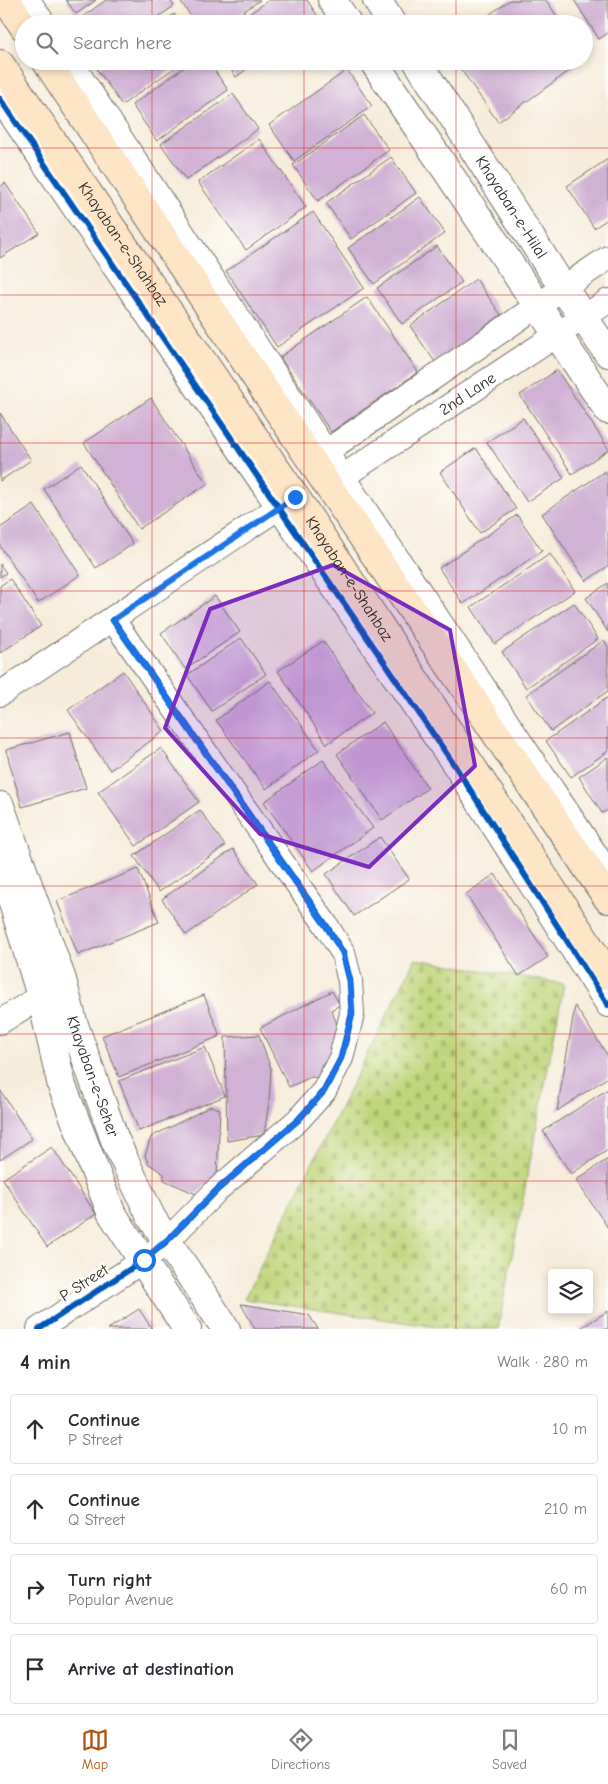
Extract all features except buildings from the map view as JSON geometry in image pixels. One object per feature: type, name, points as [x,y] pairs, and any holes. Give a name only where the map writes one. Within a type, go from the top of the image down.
[{"type":"main road","points":[[6,0],[16,15]]},
{"type":"main road","name":"Khayaban-e-Shahbaz","points":[[0,64],[287,502],[608,975]]},
{"type":"main road","name":"Khayaban-e-Shahbaz","points":[[52,70],[336,481],[608,899]]},
{"type":"street","points":[[28,0],[38,15]]},
{"type":"street","points":[[332,0],[342,15]]},
{"type":"street","points":[[377,0],[386,15]]},
{"type":"street","points":[[76,70],[319,457],[608,258]]},
{"type":"street","points":[[379,70],[536,306],[608,410]]},
{"type":"street","name":"Khayaban-e-Hilal","points":[[422,70],[563,288],[608,353]]},
{"type":"street","points":[[0,99],[287,502],[608,1005]]},
{"type":"street","name":"2nd Lane","points":[[336,481],[608,301]]},
{"type":"street","points":[[336,481],[608,873]]},
{"type":"street","points":[[1,695],[287,502]]},
{"type":"street","name":"P Street","points":[[40,1329],[144,1260],[218,1189],[298,1120],[324,1091],[341,1058],[352,1014],[350,981],[343,953],[113,620]]},
{"type":"street","name":"Khayaban-e-Seher","points":[[0,806],[51,988],[62,1086],[112,1212],[187,1329]]},
{"type":"street","name":"Khayaban-e-Seher","points":[[0,860],[51,988],[73,1022],[115,1140],[151,1217],[226,1329]]},
{"type":"street","points":[[0,1022],[51,988]]},
{"type":"highlighted area","points":[[333,565],[450,630],[475,766],[369,867],[260,834],[165,728],[210,609]]},
{"type":"green space","points":[[415,959],[564,984],[498,1329],[451,1329],[244,1299]]},
{"type":"cycle path","points":[[0,99],[455,766],[608,1005]]},
{"type":"cycle path","points":[[39,1329],[144,1260],[167,1241],[218,1189],[298,1120],[324,1091],[341,1058],[352,1014],[350,981],[343,953],[326,925],[113,620]]},
{"type":"route","points":[[144,1260],[218,1189],[298,1120],[324,1091],[341,1058],[352,1014],[350,981],[343,953],[113,620],[295,497]]}]
